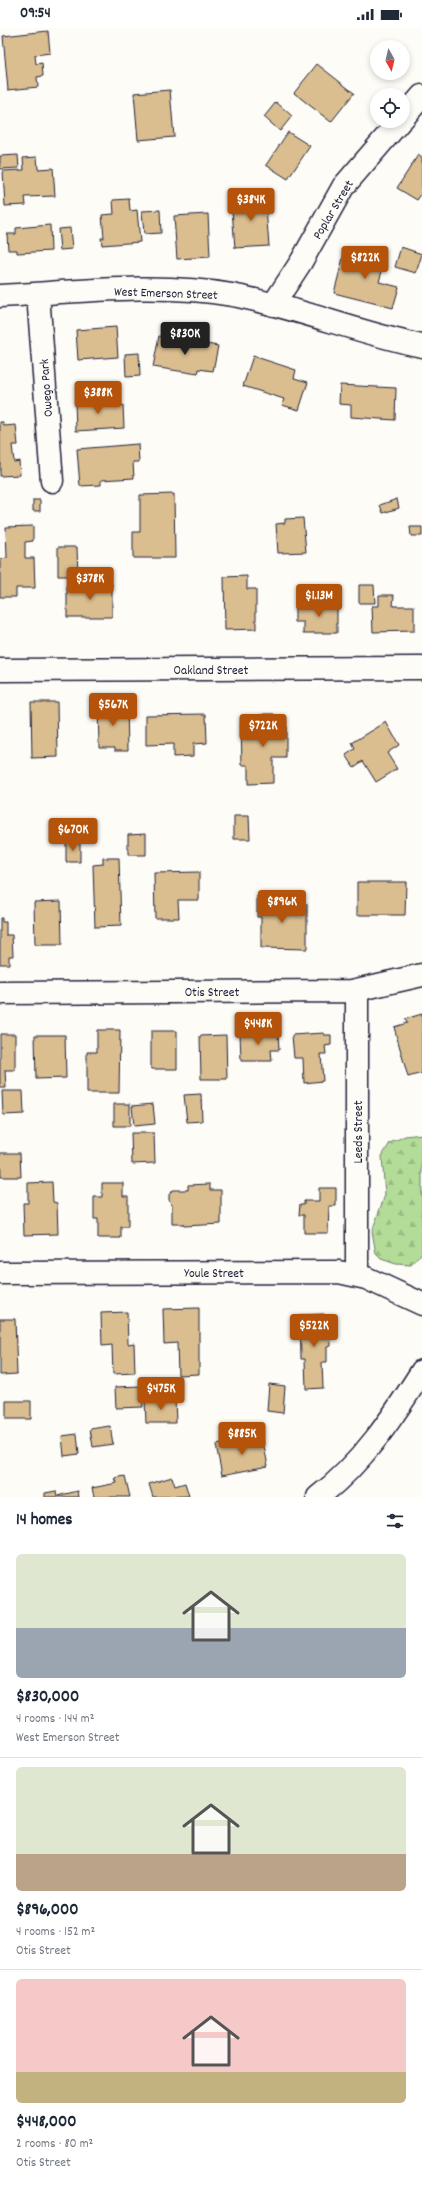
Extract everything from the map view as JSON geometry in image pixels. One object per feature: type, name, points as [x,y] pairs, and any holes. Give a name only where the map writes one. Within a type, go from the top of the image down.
[{"type":"street","name":"Poplar Street","points":[[273,305],[301,262],[343,187],[394,128]]},
{"type":"street","name":"West Emerson Street","points":[[0,296],[127,290],[195,291],[231,295],[273,305],[370,334],[422,346]]},
{"type":"street","name":"Owego Park","points":[[38,294],[52,481]]},
{"type":"street","name":"Oakland Street","points":[[0,670],[422,668]]},
{"type":"street","name":"Otis Street","points":[[0,993],[356,990],[422,974]]},
{"type":"street","name":"Leeds Street","points":[[356,990],[357,1275]]},
{"type":"street","name":"Youle Street","points":[[0,1274],[328,1272],[357,1275],[422,1304]]},
{"type":"street","points":[[318,1497],[364,1453],[422,1371]]},
{"type":"green space","points":[[422,1134],[422,1253],[411,1265],[396,1264],[381,1259],[376,1254],[372,1231],[385,1195],[382,1156],[390,1143],[405,1136]]},
{"type":"building","points":[[48,31],[50,53],[35,55],[36,64],[42,63],[43,76],[37,77],[38,87],[8,90],[3,36]]},
{"type":"building","points":[[317,64],[354,93],[331,122],[294,93]]},
{"type":"building","points":[[170,90],[174,137],[138,140],[134,93]]},
{"type":"building","points":[[276,102],[292,116],[280,131],[264,117]]},
{"type":"building","points":[[288,132],[310,146],[288,179],[266,165]]},
{"type":"building","points":[[18,155],[19,168],[0,169],[0,156]]},
{"type":"building","points":[[418,155],[422,158],[422,193],[417,200],[397,188]]},
{"type":"building","points":[[37,157],[38,169],[53,168],[55,196],[25,197],[26,205],[5,206],[3,171],[24,170],[23,158]]},
{"type":"building","points":[[262,192],[263,208],[266,208],[269,246],[235,248],[232,210],[243,209],[242,193]]},
{"type":"building","points":[[129,199],[130,211],[137,210],[140,242],[102,245],[101,238],[104,238],[102,215],[114,214],[113,200]]},
{"type":"building","points":[[160,210],[161,233],[144,234],[142,211]]},
{"type":"building","points":[[208,214],[210,257],[177,259],[174,216]]},
{"type":"building","points":[[50,225],[51,251],[17,253],[17,250],[8,250],[7,234],[16,234],[16,228]]},
{"type":"building","points":[[70,228],[72,249],[60,250],[58,229]]},
{"type":"building","points":[[401,247],[422,254],[416,273],[395,267]]},
{"type":"building","points":[[345,250],[385,260],[379,282],[399,287],[393,308],[334,293]]},
{"type":"building","points":[[116,327],[118,357],[78,360],[76,330]]},
{"type":"building","points":[[159,336],[218,346],[213,371],[199,369],[198,374],[153,367]]},
{"type":"building","points":[[139,353],[140,376],[126,377],[125,354]]},
{"type":"building","points":[[253,356],[296,370],[294,378],[308,382],[299,410],[282,405],[284,399],[243,386]]},
{"type":"building","points":[[340,385],[396,388],[395,420],[351,417],[351,405],[339,404]]},
{"type":"building","points":[[108,399],[109,406],[123,405],[124,428],[76,431],[75,401]]},
{"type":"building","points":[[0,422],[3,422],[4,426],[16,425],[18,445],[12,445],[14,462],[19,461],[20,475],[0,476]]},
{"type":"building","points":[[138,444],[139,462],[133,462],[134,478],[101,480],[101,485],[80,486],[77,449]]},
{"type":"building","points":[[174,494],[175,558],[133,558],[133,532],[140,532],[140,495]]},
{"type":"building","points":[[397,499],[399,508],[383,513],[380,505]]},
{"type":"building","points":[[33,500],[40,500],[40,511],[33,511]]},
{"type":"building","points":[[303,518],[306,552],[278,553],[276,524],[285,523],[285,519]]},
{"type":"building","points":[[33,526],[33,541],[25,542],[25,558],[34,558],[35,588],[16,588],[16,597],[0,597],[0,559],[7,558],[6,527]]},
{"type":"building","points":[[410,527],[422,527],[422,536],[411,536]]},
{"type":"building","points":[[58,547],[77,547],[78,576],[58,576]]},
{"type":"building","points":[[247,576],[247,589],[256,589],[256,629],[225,630],[224,577]]},
{"type":"building","points":[[112,584],[112,617],[67,617],[67,585]]},
{"type":"building","points":[[359,585],[374,585],[375,603],[359,603]]},
{"type":"building","points":[[379,595],[394,595],[393,606],[414,606],[414,631],[373,632],[372,606],[379,606]]},
{"type":"building","points":[[319,601],[337,601],[337,633],[304,633],[304,622],[295,622],[295,607],[319,606]]},
{"type":"building","points":[[31,702],[57,702],[58,757],[32,758]]},
{"type":"building","points":[[98,706],[127,706],[128,750],[115,750],[115,747],[99,747]]},
{"type":"building","points":[[206,714],[207,743],[193,744],[193,756],[173,757],[173,744],[146,745],[146,715]]},
{"type":"building","points":[[260,714],[275,714],[275,723],[286,723],[286,758],[273,758],[273,783],[248,784],[248,765],[242,765],[241,724],[260,723]]},
{"type":"building","points":[[386,722],[399,745],[387,753],[397,769],[376,782],[363,761],[354,767],[346,755],[355,749],[352,743]]},
{"type":"building","points":[[234,816],[249,816],[250,839],[234,839]]},
{"type":"building","points":[[146,833],[146,855],[128,855],[128,834]]},
{"type":"building","points":[[66,842],[80,842],[80,862],[66,862]]},
{"type":"building","points":[[103,858],[119,858],[121,926],[95,927],[93,865],[103,864]]},
{"type":"building","points":[[199,872],[199,900],[178,900],[179,918],[155,918],[154,873]]},
{"type":"building","points":[[357,882],[406,882],[405,915],[357,915]]},
{"type":"building","points":[[257,896],[281,896],[280,904],[307,904],[307,949],[261,948],[261,917],[257,917]]},
{"type":"building","points":[[61,901],[62,945],[35,945],[34,902]]},
{"type":"building","points":[[0,918],[2,918],[2,922],[6,922],[6,935],[12,935],[13,956],[9,956],[9,964],[0,964]]},
{"type":"building","points":[[422,1014],[422,1073],[408,1077],[394,1027],[407,1023],[405,1019]]},
{"type":"building","points":[[97,1030],[120,1030],[119,1093],[87,1093],[87,1052],[97,1052]]},
{"type":"building","points":[[151,1031],[177,1031],[177,1069],[151,1069]]},
{"type":"building","points":[[240,1033],[278,1033],[279,1050],[271,1050],[272,1061],[241,1061]]},
{"type":"building","points":[[324,1033],[324,1035],[331,1035],[331,1045],[325,1046],[326,1054],[321,1054],[323,1081],[304,1083],[303,1058],[294,1058],[292,1035]]},
{"type":"building","points":[[0,1034],[15,1034],[15,1070],[5,1070],[6,1088],[0,1088]]},
{"type":"building","points":[[35,1035],[65,1035],[66,1078],[36,1079]]},
{"type":"building","points":[[226,1035],[227,1079],[201,1079],[200,1036]]},
{"type":"building","points":[[2,1091],[23,1091],[24,1114],[3,1115]]},
{"type":"building","points":[[201,1094],[202,1121],[187,1122],[184,1095]]},
{"type":"building","points":[[114,1104],[130,1104],[130,1126],[114,1126]]},
{"type":"building","points":[[153,1104],[155,1124],[134,1126],[132,1106]]},
{"type":"building","points":[[131,1133],[154,1133],[155,1163],[132,1164]]},
{"type":"building","points":[[0,1153],[20,1153],[21,1177],[1,1177]]},
{"type":"building","points":[[52,1182],[53,1202],[57,1203],[58,1234],[24,1235],[23,1203],[28,1203],[28,1183]]},
{"type":"building","points":[[102,1183],[123,1183],[123,1196],[128,1196],[128,1227],[121,1227],[121,1238],[98,1238],[98,1219],[94,1219],[94,1197],[102,1197]]},
{"type":"building","points":[[210,1184],[210,1190],[221,1190],[221,1224],[184,1226],[183,1224],[172,1224],[172,1205],[169,1200],[169,1195],[172,1190],[188,1190],[188,1185]]},
{"type":"building","points":[[319,1188],[336,1188],[336,1206],[329,1206],[328,1233],[304,1233],[304,1215],[299,1215],[300,1204],[304,1204],[304,1201],[319,1201]]},
{"type":"building","points":[[199,1308],[199,1374],[178,1375],[177,1343],[164,1344],[163,1309]]},
{"type":"building","points":[[127,1312],[128,1344],[134,1343],[135,1373],[113,1374],[112,1345],[102,1346],[101,1313]]},
{"type":"building","points":[[324,1314],[324,1325],[330,1325],[331,1346],[327,1347],[327,1362],[322,1362],[323,1388],[306,1389],[305,1359],[301,1359],[300,1315]]},
{"type":"building","points":[[0,1319],[15,1319],[17,1374],[0,1375]]},
{"type":"building","points":[[269,1384],[285,1386],[283,1413],[267,1411]]},
{"type":"building","points":[[142,1386],[143,1407],[116,1408],[115,1387]]},
{"type":"building","points":[[175,1398],[176,1423],[146,1423],[145,1399]]},
{"type":"building","points":[[6,1401],[31,1401],[31,1419],[6,1419]]},
{"type":"building","points":[[110,1426],[113,1444],[93,1447],[90,1429]]},
{"type":"building","points":[[77,1434],[79,1454],[64,1456],[62,1436]]},
{"type":"building","points":[[262,1436],[268,1466],[222,1475],[216,1445]]},
{"type":"building","points":[[125,1476],[130,1497],[94,1497],[92,1488],[117,1483],[115,1478]]},
{"type":"building","points":[[172,1477],[175,1486],[185,1483],[189,1496],[153,1497],[149,1484]]},
{"type":"building","points":[[56,1491],[57,1496],[78,1491],[79,1497],[45,1497],[45,1493]]}]
